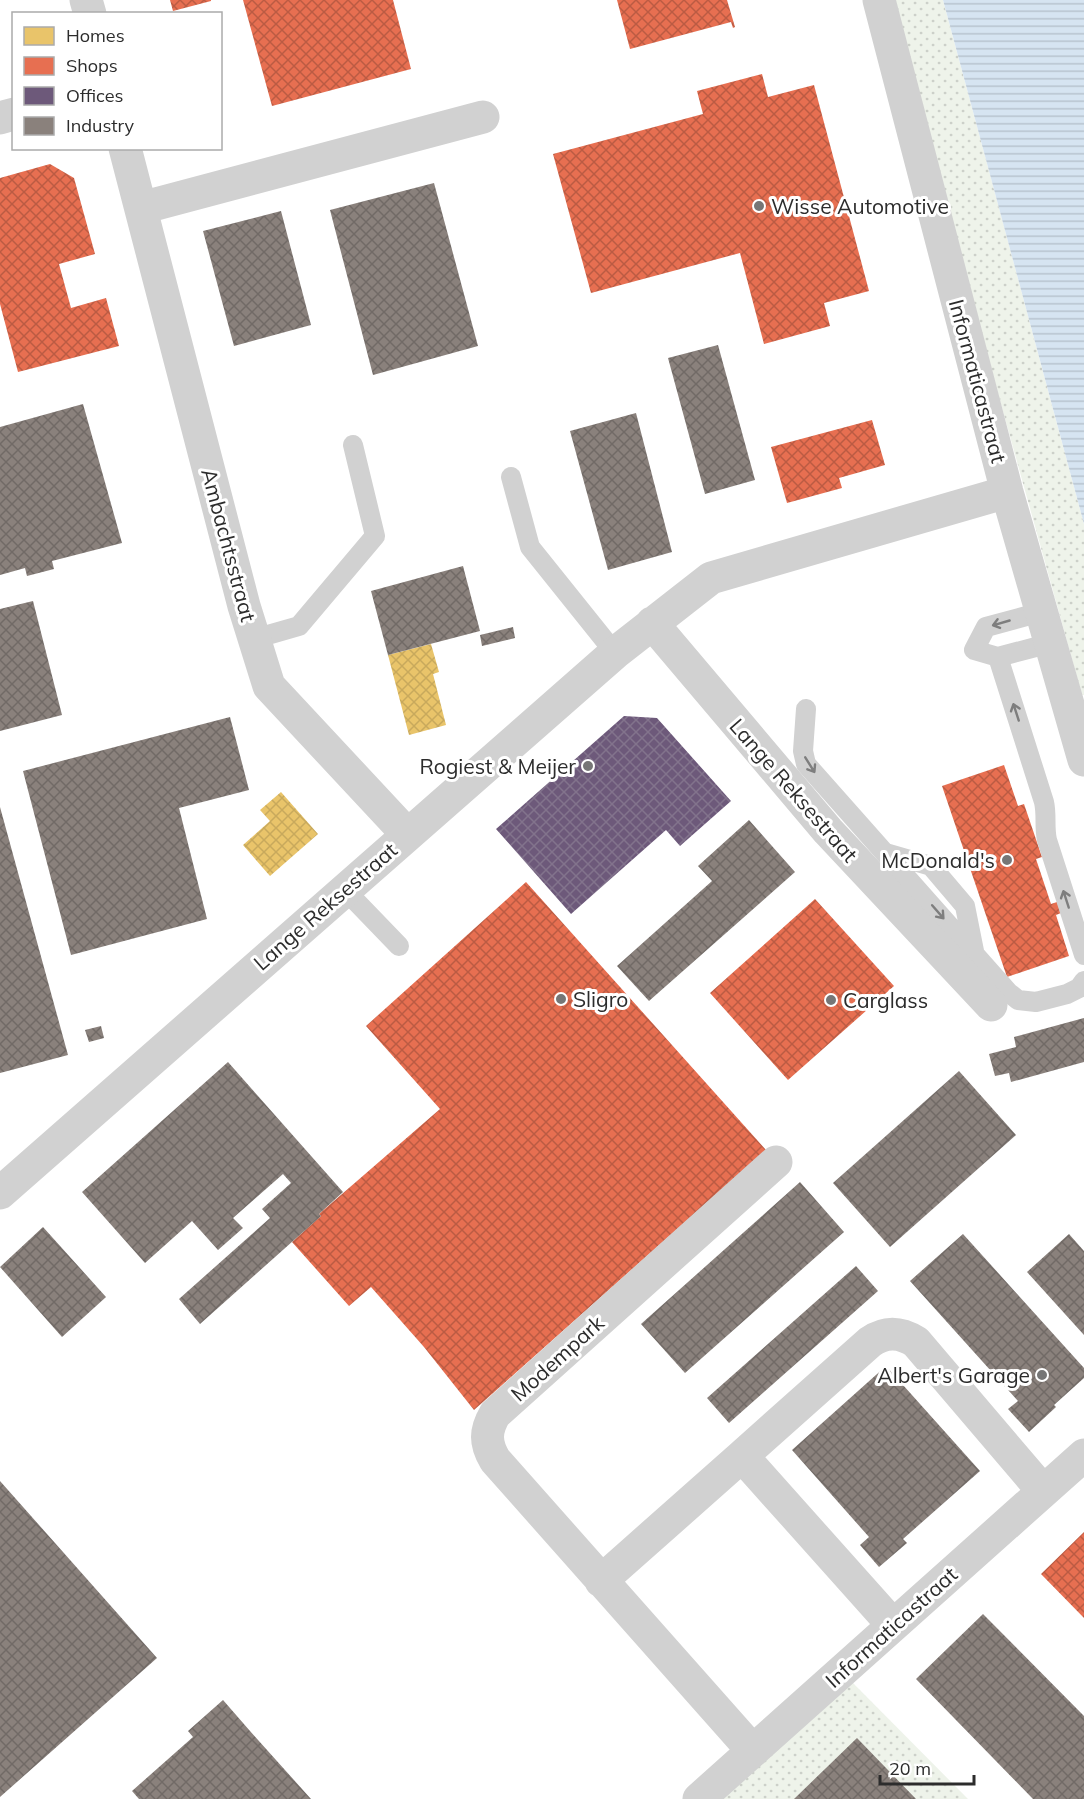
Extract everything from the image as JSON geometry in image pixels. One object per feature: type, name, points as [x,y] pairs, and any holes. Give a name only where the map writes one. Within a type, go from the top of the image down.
[{"type":"street","name":"Informaticastraat","points":[[879,0],[1008,492],[1084,760]]},
{"type":"street","points":[[141,208],[483,117]]},
{"type":"street","name":"Ambachtsstraat","points":[[126,150],[244,606],[269,686],[407,834]]},
{"type":"street","name":"Lange Reksestraat","points":[[0,1192],[615,653],[711,578],[1008,492]]},
{"type":"street","name":"Lange Reksestraat","points":[[652,623],[828,831],[991,1005]]},
{"type":"street","name":"Modempark","points":[[753,1750],[495,1460],[488,1449],[486,1437],[495,1414],[776,1162]]},
{"type":"street","points":[[601,1581],[879,1336],[898,1334],[916,1342],[1043,1491]]},
{"type":"street","name":"Informaticastraat","points":[[699,1799],[1084,1455]]},
{"type":"street","points":[[742,1456],[893,1625]]},
{"type":"lane","points":[[254,639],[298,626],[375,536],[353,445]]},
{"type":"lane","points":[[511,477],[530,547],[615,653]]},
{"type":"lane","points":[[1041,612],[986,627],[974,650],[998,657],[1051,643]]},
{"type":"lane","points":[[998,657],[1044,802],[1047,840],[1084,955]]},
{"type":"lane","points":[[806,709],[803,751],[806,764],[1008,992],[1018,1000],[1036,1002],[1067,994],[1078,988],[1084,981]]},
{"type":"lane","points":[[344,889],[399,946]]},
{"type":"shaded area","points":[[895,0],[943,0],[1084,524],[1084,695],[1082,695],[997,390]]},
{"type":"shaded area","points":[[851,1681],[968,1799],[718,1799]]},
{"type":"water","points":[[943,0],[1084,0],[1084,524]]},
{"type":"building: Homes","points":[[431,644],[439,672],[433,674],[446,725],[409,735],[388,655]]},
{"type":"building: Homes","points":[[281,792],[318,834],[270,876],[243,845],[270,821],[260,810]]},
{"type":"building: Shops","points":[[170,0],[211,0],[211,1],[173,11]]},
{"type":"building: Shops","points":[[243,0],[393,0],[411,69],[272,106]]},
{"type":"building: Shops","points":[[617,0],[727,0],[735,27],[733,28],[731,22],[630,49]]},
{"type":"building: Shops","points":[[762,74],[768,97],[814,85],[869,291],[824,303],[830,326],[764,344],[740,253],[591,293],[553,154],[703,114],[697,91]]},
{"type":"building: Shops","points":[[50,164],[74,178],[95,254],[59,264],[71,308],[106,298],[119,346],[18,372],[0,304],[0,178]]},
{"type":"building: Shops","points":[[872,420],[885,465],[839,478],[842,488],[787,503],[771,447]]},
{"type":"building: Shops","points":[[1004,765],[1018,806],[1024,804],[1042,857],[1036,859],[1051,904],[1057,902],[1061,913],[1056,915],[1069,956],[1007,977],[942,786]]},
{"type":"building: Shops","points":[[526,882],[766,1150],[474,1410],[424,1347],[371,1287],[349,1306],[292,1242],[321,1216],[319,1214],[440,1109],[366,1026]]},
{"type":"building: Shops","points":[[815,899],[894,986],[788,1080],[710,993]]},
{"type":"building: Shops","points":[[1084,1532],[1084,1618],[1041,1574]]},
{"type":"building: Offices","points":[[624,716],[657,718],[731,801],[680,846],[666,830],[571,914],[496,829]]},
{"type":"building: Industry","points":[[434,183],[478,346],[373,375],[330,210]]},
{"type":"building: Industry","points":[[281,211],[311,325],[234,346],[203,231]]},
{"type":"building: Industry","points":[[718,345],[755,480],[705,494],[668,358]]},
{"type":"building: Industry","points":[[83,404],[122,543],[52,561],[54,569],[27,576],[25,568],[0,575],[0,427]]},
{"type":"building: Industry","points":[[636,413],[672,552],[608,570],[570,431]]},
{"type":"building: Industry","points":[[463,566],[480,631],[388,655],[371,591]]},
{"type":"building: Industry","points":[[33,601],[62,715],[0,731],[0,609]]},
{"type":"building: Industry","points":[[513,627],[515,638],[482,646],[480,635]]},
{"type":"building: Industry","points":[[230,717],[249,790],[179,808],[207,919],[71,955],[23,771]]},
{"type":"building: Industry","points":[[0,807],[68,1055],[0,1073]]},
{"type":"building: Industry","points":[[749,820],[795,872],[649,1001],[617,966],[712,881],[698,866]]},
{"type":"building: Industry","points":[[1084,1018],[1084,1062],[1011,1082],[1009,1073],[995,1076],[989,1054],[1016,1047],[1014,1037]]},
{"type":"building: Industry","points":[[101,1026],[104,1038],[89,1042],[85,1030]]},
{"type":"building: Industry","points":[[228,1062],[343,1192],[319,1214],[321,1216],[200,1324],[179,1299],[270,1218],[262,1209],[291,1183],[283,1174],[233,1218],[243,1228],[218,1250],[192,1221],[145,1263],[82,1192]]},
{"type":"building: Industry","points":[[959,1071],[1016,1135],[890,1247],[833,1183]]},
{"type":"building: Industry","points":[[800,1182],[844,1232],[685,1373],[641,1324]]},
{"type":"building: Industry","points":[[43,1227],[106,1297],[62,1337],[0,1267]]},
{"type":"building: Industry","points":[[963,1234],[1084,1368],[1084,1378],[1029,1432],[1008,1409],[1018,1401],[910,1281]]},
{"type":"building: Industry","points":[[1069,1234],[1084,1251],[1084,1335],[1027,1272]]},
{"type":"building: Industry","points":[[856,1266],[878,1291],[729,1423],[707,1398]]},
{"type":"building: Industry","points":[[886,1366],[980,1471],[903,1539],[907,1543],[879,1567],[860,1545],[869,1537],[792,1450]]},
{"type":"building: Industry","points":[[0,1481],[157,1658],[0,1797]]},
{"type":"building: Industry","points":[[983,1614],[1084,1716],[1084,1799],[1033,1799],[916,1679]]},
{"type":"building: Industry","points":[[223,1700],[311,1799],[139,1799],[132,1791],[193,1737],[188,1731]]},
{"type":"building: Industry","points":[[857,1738],[916,1799],[794,1799]]},
{"type":"place","name":"Wisse Automotive","points":[[759,206]]},
{"type":"place","name":"Rogiest & Meijer","points":[[588,766]]},
{"type":"place","name":"McDonald's","points":[[1007,860]]},
{"type":"place","name":"Sligro","points":[[561,999]]},
{"type":"place","name":"Carglass","points":[[831,1000]]},
{"type":"place","name":"Albert's Garage","points":[[1042,1375]]}]
